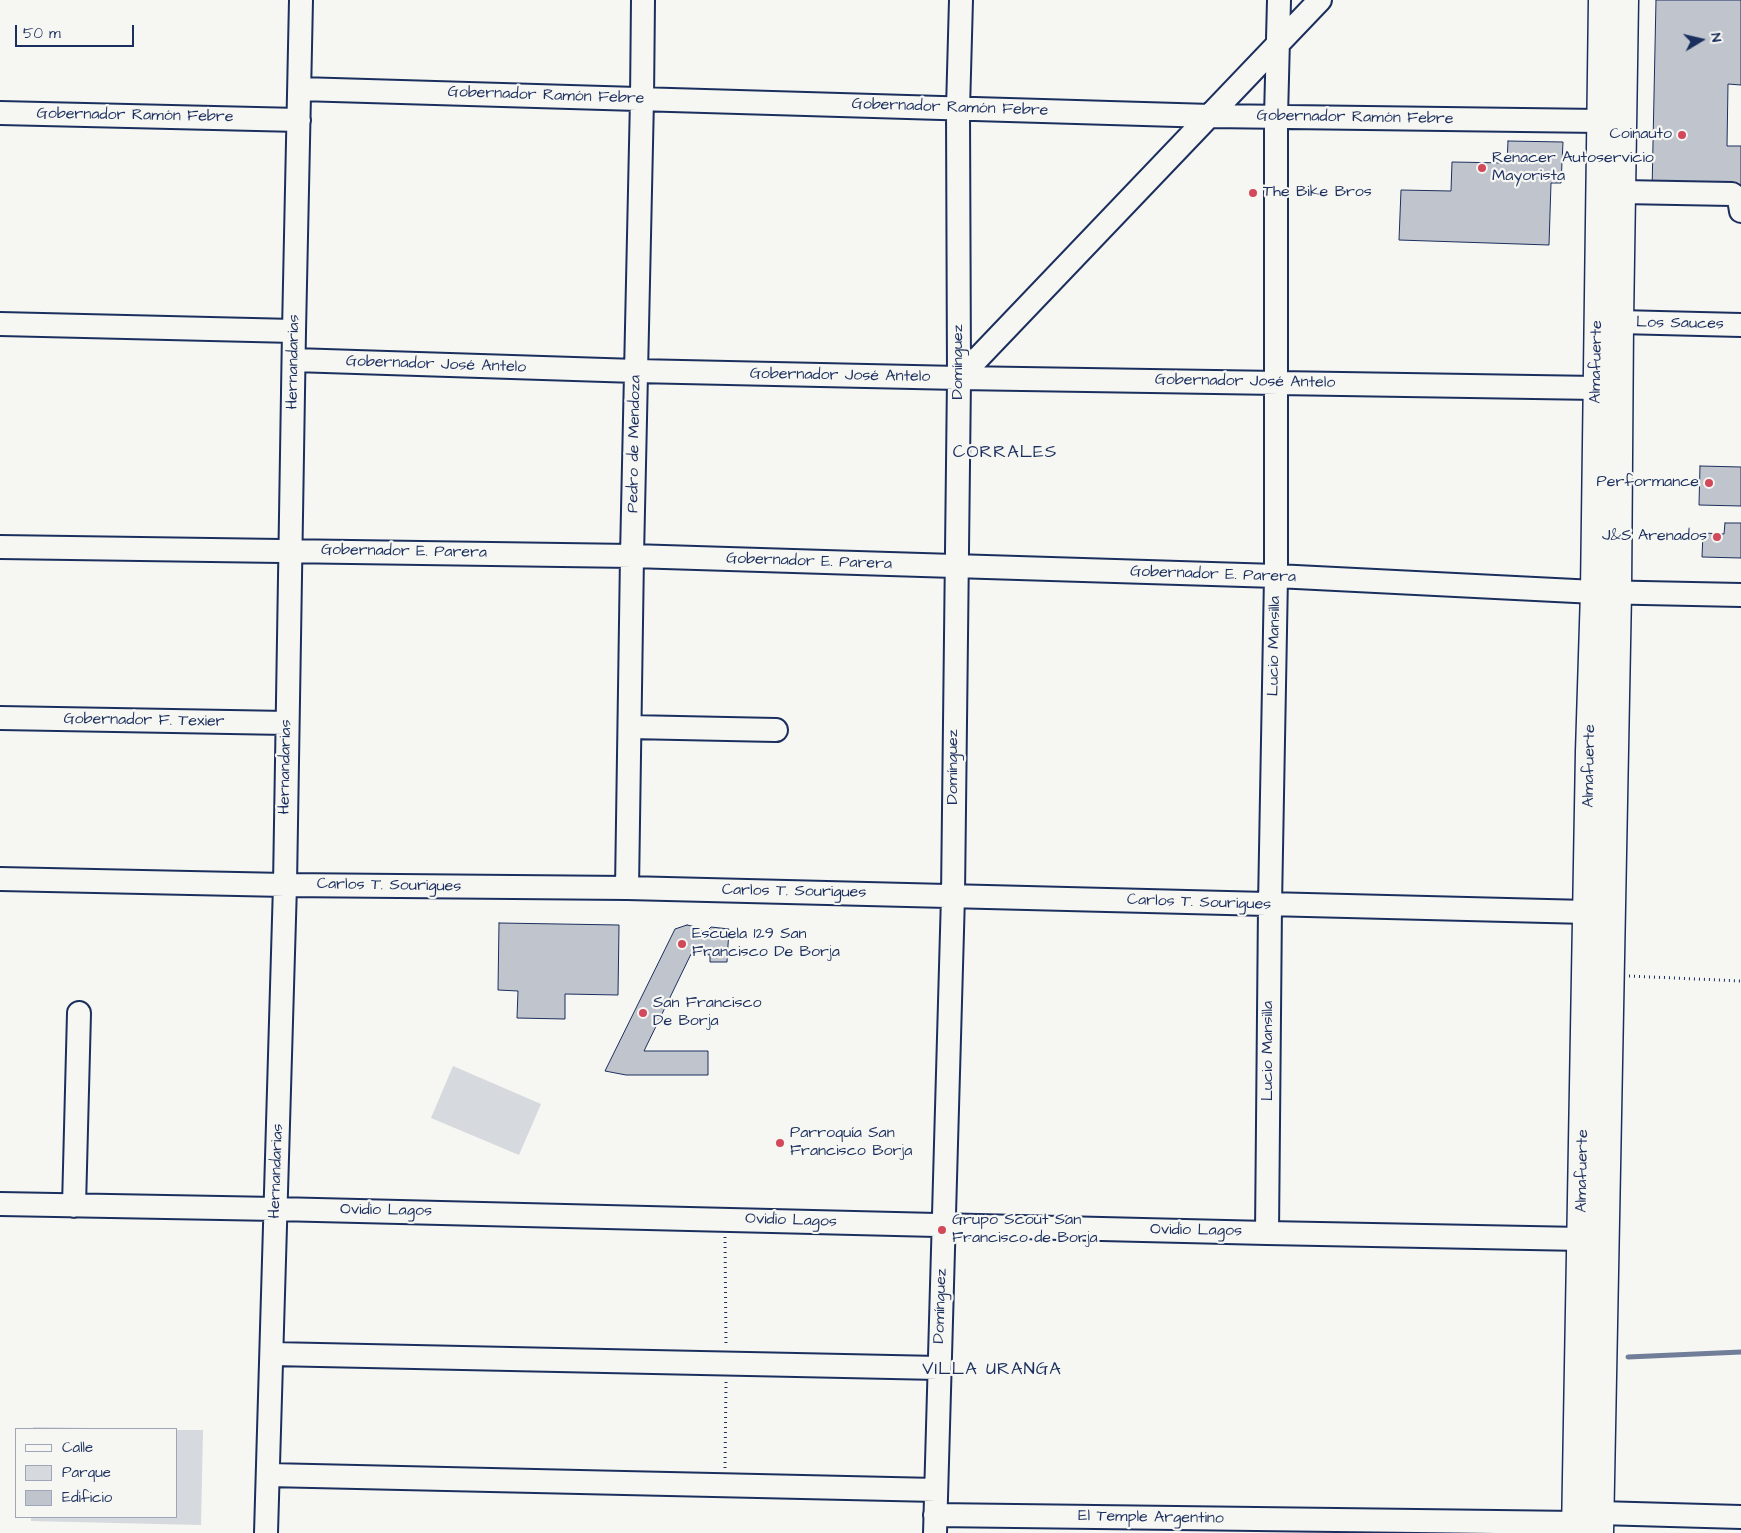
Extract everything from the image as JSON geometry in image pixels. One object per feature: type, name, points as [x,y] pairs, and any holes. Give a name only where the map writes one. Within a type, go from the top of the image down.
[{"type":"main road","name":"Almafuerte","points":[[1588,1525],[1610,975],[1606,592],[1597,388],[1603,0]]},
{"type":"main road","name":"Almafuerte","points":[[1588,1525],[1582,1239],[1590,752],[1606,592],[1619,322],[1624,0]]},
{"type":"street","name":"Hernandarias","points":[[266,1533],[285,885],[301,0]]},
{"type":"street","name":"Pedro de Mendoza","points":[[627,888],[642,99],[642,0]]},
{"type":"street","name":"Domínguez","points":[[935,1524],[953,896],[959,378],[958,108],[961,0]]},
{"type":"street","name":"Lucio Mansilla","points":[[1267,1233],[1276,576],[1276,117],[1279,0]]},
{"type":"street","points":[[959,378],[1320,0]]},
{"type":"street","name":"Gobernador Ramón Febre","points":[[300,89],[1211,116],[1600,121]]},
{"type":"street","name":"Gobernador Ramón Febre","points":[[0,113],[299,120]]},
{"type":"street","points":[[1621,192],[1732,194],[1739,199],[1741,211]]},
{"type":"street","name":"Los Sauces","points":[[1619,322],[1741,325]]},
{"type":"street","points":[[0,324],[294,331]]},
{"type":"street","name":"Gobernador José Antelo","points":[[294,360],[636,371],[959,378],[1597,388]]},
{"type":"street","name":"Gobernador E. Parera","points":[[0,547],[632,556],[1276,576],[1606,592],[1741,595]]},
{"type":"street","name":"Gobernador F. Texier","points":[[0,718],[287,723]]},
{"type":"street","points":[[630,726],[776,730]]},
{"type":"street","name":"Carlos T. Sourigues","points":[[0,879],[285,885],[627,888],[1587,912]]},
{"type":"street","points":[[74,1206],[79,1013]]},
{"type":"street","name":"Ovidio Lagos","points":[[0,1204],[1582,1239]]},
{"type":"street","points":[[272,1354],[939,1368]]},
{"type":"street","points":[[268,1475],[936,1490]]},
{"type":"street","name":"El Temple Argentino","points":[[935,1524],[1188,1526],[1588,1525],[1741,1517]]},
{"type":"path","points":[[1610,975],[1741,981]]},
{"type":"green space","points":[[453,1066],[541,1104],[519,1155],[431,1118]]},
{"type":"green space","points":[[33,1427],[91,1428],[33,1428]]},
{"type":"green space","points":[[178,1430],[203,1430],[201,1525],[31,1521],[31,1518],[178,1518]]},
{"type":"building","points":[[1656,0],[1741,0],[1741,85],[1728,84],[1727,146],[1741,146],[1741,193],[1652,191]]},
{"type":"building","points":[[1508,141],[1563,142],[1561,183],[1551,183],[1549,245],[1399,240],[1401,190],[1451,191],[1452,162],[1507,163]]},
{"type":"building","points":[[1700,466],[1741,467],[1741,506],[1699,505]]},
{"type":"building","points":[[1725,523],[1741,523],[1741,558],[1702,557],[1703,533],[1724,534]]},
{"type":"building","points":[[499,923],[619,925],[618,995],[565,994],[565,1019],[517,1018],[518,991],[498,990]]},
{"type":"building","points":[[687,925],[696,927],[705,933],[711,927],[729,929],[727,962],[710,962],[710,955],[692,952],[644,1051],[708,1051],[708,1075],[626,1075],[605,1071],[675,929]]},
{"type":"waterway","points":[[1628,1357],[1741,1352]]},
{"type":"place","name":"Coinauto","points":[[1682,135]]},
{"type":"place","name":"Renacer Autoservicio Mayorista","points":[[1482,168]]},
{"type":"place","name":"The Bike Bros","points":[[1253,193]]},
{"type":"place","name":"Performance","points":[[1709,483]]},
{"type":"place","name":"J&S Arenados","points":[[1717,537]]},
{"type":"place","name":"Escuela 129 San Francisco De Borja","points":[[682,944]]},
{"type":"place","name":"San Francisco De Borja","points":[[643,1013]]},
{"type":"place","name":"Parroquía San Francisco Borja","points":[[780,1143]]},
{"type":"place","name":"Grupo Scout San Francisco de Borja","points":[[942,1230]]},
{"type":"district","name":"CORRALES","points":[[1005,453]]},
{"type":"district","name":"VILLA URANGA","points":[[992,1370]]}]
